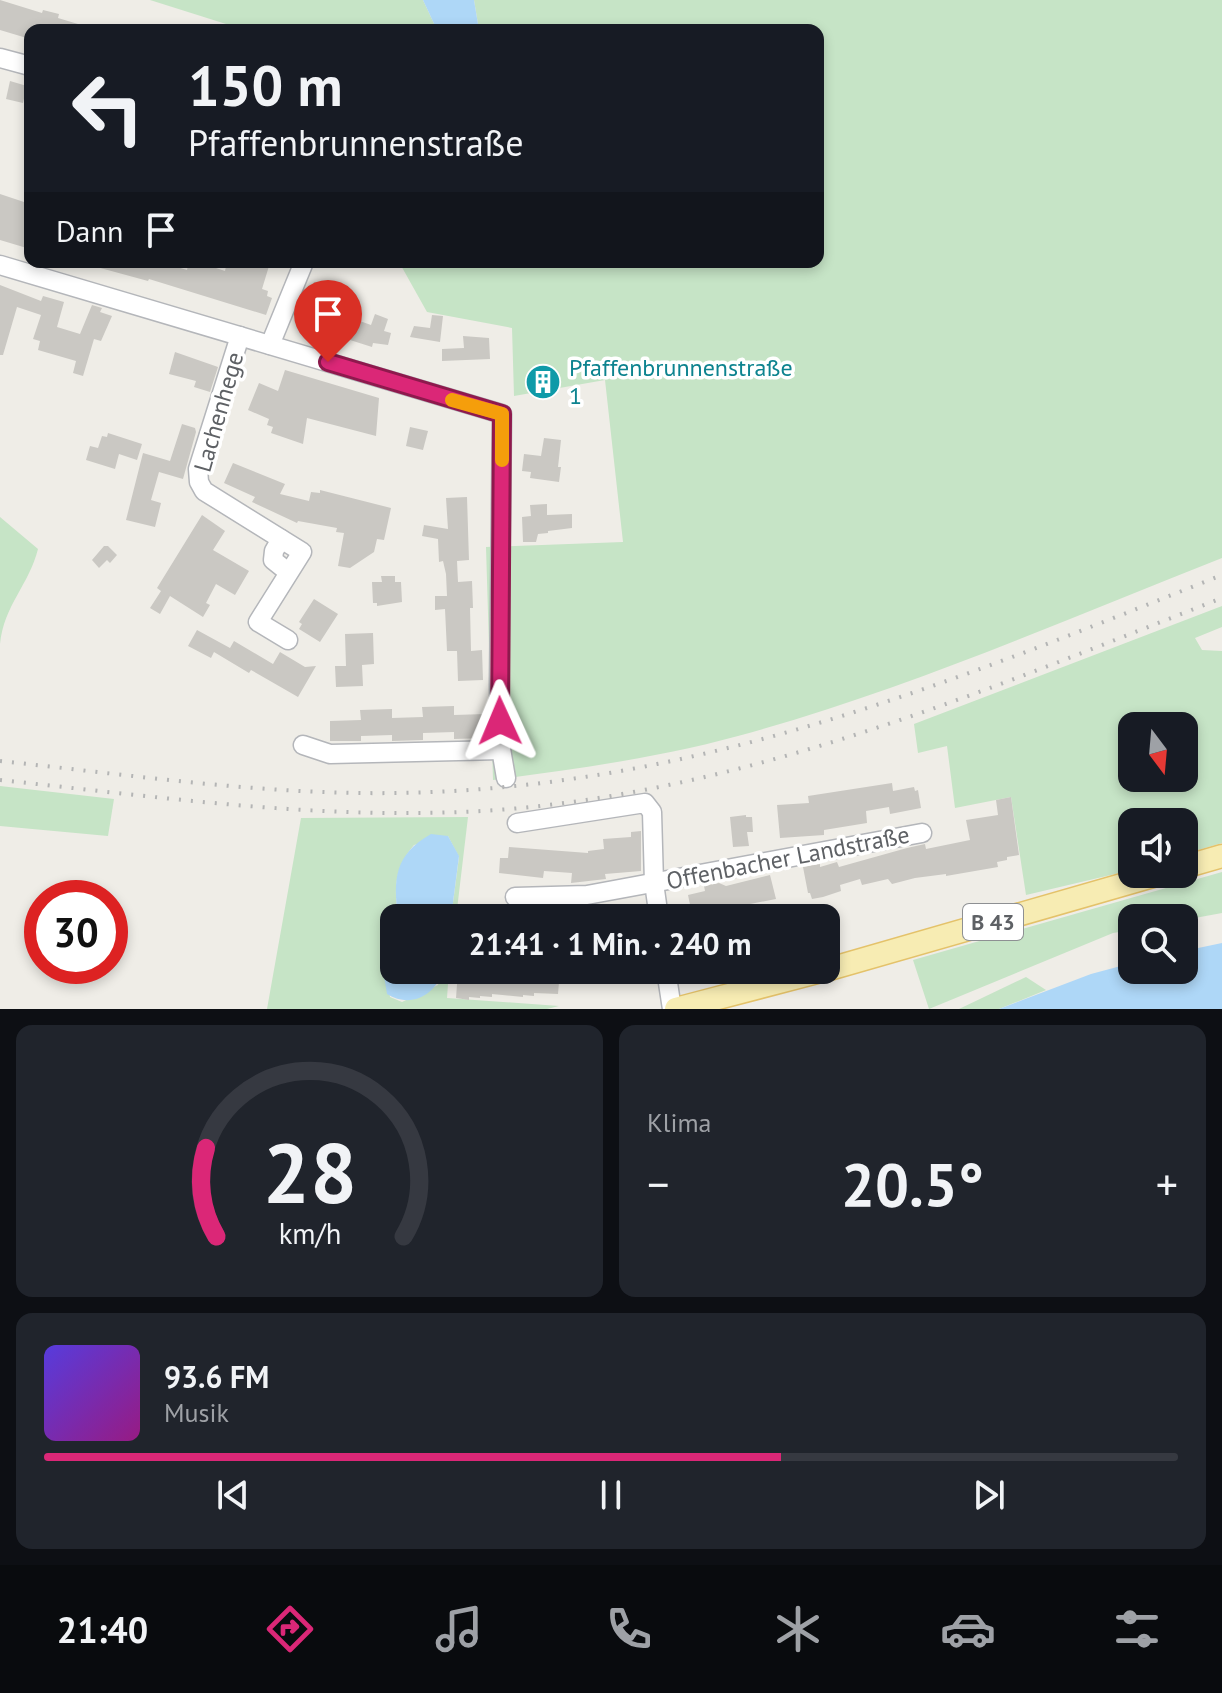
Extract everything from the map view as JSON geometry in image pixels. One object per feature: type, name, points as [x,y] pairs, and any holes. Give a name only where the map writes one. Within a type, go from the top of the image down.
[{"type":"main road","points":[[1198,863],[1222,856]]},
{"type":"main road","name":"B 43","points":[[840,966],[1118,886]]},
{"type":"main road","name":"B 43","points":[[677,1008],[771,984]]},
{"type":"street","points":[[0,58],[24,64]]},
{"type":"street","points":[[0,265],[502,414],[499,669],[501,750],[506,778]]},
{"type":"street","points":[[270,345],[302,268]]},
{"type":"street","name":"Lachenhege","points":[[240,336],[198,469],[200,488],[281,539],[273,560],[288,572],[258,622],[288,640]]},
{"type":"street","points":[[303,745],[330,754],[501,750]]},
{"type":"street","name":"Offenbacher Landstraße","points":[[517,823],[645,803],[652,812],[657,904]]},
{"type":"street","name":"Offenbacher Landstraße","points":[[515,897],[587,895],[922,833]]},
{"type":"street","points":[[670,984],[677,1008]]},
{"type":"green space","points":[[150,0],[423,0],[434,24],[226,24]]},
{"type":"green space","points":[[474,0],[1222,0],[1222,558],[982,654],[800,718],[678,751],[493,780],[486,547],[623,542],[605,380],[514,396],[512,328],[427,312],[402,268],[824,268],[824,24],[478,24]]},
{"type":"green space","points":[[0,517],[38,549],[6,618],[0,644]]},
{"type":"green space","points":[[1222,606],[1222,627],[1195,638],[1202,650],[1222,651],[1222,843],[1198,850],[1198,808],[1118,808],[1118,873],[1026,895],[1011,797],[955,808],[947,746],[918,753],[914,724]]},
{"type":"green space","points":[[0,786],[114,799],[108,836],[0,826]]},
{"type":"green space","points":[[468,817],[458,904],[453,904],[459,857],[448,836],[414,845],[402,862],[397,879],[397,904],[380,904],[380,984],[389,984],[390,997],[402,1002],[438,984],[448,984],[447,998],[559,1006],[547,1009],[267,1009],[301,818]]},
{"type":"green space","points":[[1222,872],[1222,913],[1198,917],[1198,904],[1118,904],[1118,932],[929,1009],[913,960],[1166,888],[1198,888],[1198,879]]},
{"type":"green space","points":[[1026,977],[1046,990],[999,1009],[959,1009]]},
{"type":"water","points":[[423,0],[474,0],[478,24],[434,24]]},
{"type":"water","points":[[431,834],[448,836],[459,856],[453,904],[397,904],[399,869],[410,850]]},
{"type":"water","points":[[1222,943],[1222,1009],[999,1009],[1118,967],[1118,984],[1198,984],[1198,948]]},
{"type":"water","points":[[385,984],[436,984],[429,993],[413,1000],[387,994]]},
{"type":"building","points":[[0,0],[42,13],[43,10],[59,14],[58,18],[78,24],[24,24],[24,37],[0,30]]},
{"type":"building","points":[[10,81],[24,85],[23,103],[6,99]]},
{"type":"building","points":[[0,194],[24,202],[24,247],[0,240]]},
{"type":"building","points":[[100,268],[216,268],[225,271],[226,268],[268,268],[262,289],[268,291],[267,296],[272,298],[266,315]]},
{"type":"building","points":[[314,282],[340,292],[324,331],[296,314]]},
{"type":"building","points":[[0,285],[41,301],[43,296],[64,302],[57,327],[80,334],[92,305],[112,316],[101,341],[94,339],[83,376],[73,373],[76,361],[38,350],[40,341],[33,339],[41,315],[17,307],[3,355],[0,355]]},
{"type":"building","points":[[375,314],[388,319],[384,331],[391,333],[388,345],[373,343],[372,347],[350,340],[357,320],[371,325]]},
{"type":"building","points":[[432,315],[443,316],[440,342],[410,337],[414,326],[430,328]]},
{"type":"building","points":[[463,336],[489,338],[490,359],[442,361],[442,349],[464,348]]},
{"type":"building","points":[[175,352],[218,367],[210,392],[194,387],[196,381],[169,374]]},
{"type":"building","points":[[285,370],[379,398],[376,436],[307,418],[303,444],[271,433],[273,427],[267,425],[269,419],[248,410],[259,383],[278,391]]},
{"type":"building","points":[[182,424],[195,428],[196,432],[183,479],[159,472],[151,500],[161,503],[155,527],[126,520],[143,453],[170,461]]},
{"type":"building","points":[[410,427],[428,431],[423,450],[406,446]]},
{"type":"building","points":[[108,433],[142,444],[137,460],[119,454],[115,469],[86,460],[90,446],[98,448],[102,436],[107,437]]},
{"type":"building","points":[[544,438],[561,440],[559,482],[530,478],[531,472],[522,471],[524,454],[541,456]]},
{"type":"building","points":[[233,463],[285,484],[280,494],[309,501],[311,492],[320,493],[320,490],[391,508],[384,540],[377,539],[374,552],[350,568],[338,566],[344,533],[336,532],[337,528],[297,523],[252,502],[255,497],[224,483]]},
{"type":"building","points":[[467,497],[469,560],[457,561],[458,582],[472,581],[471,651],[482,650],[483,680],[458,681],[457,651],[447,651],[445,609],[435,610],[435,596],[447,596],[443,561],[439,562],[438,539],[422,536],[424,525],[448,529],[446,498]]},
{"type":"building","points":[[547,504],[547,515],[572,514],[572,528],[548,531],[538,534],[536,542],[523,542],[522,517],[531,516],[530,505]]},
{"type":"building","points":[[202,515],[225,531],[213,550],[249,571],[235,595],[216,584],[203,617],[170,596],[160,614],[150,608],[161,591],[157,588]]},
{"type":"building","points":[[104,546],[117,555],[99,568],[92,560]]},
{"type":"building","points":[[381,576],[395,576],[395,582],[401,582],[402,602],[377,606],[373,603],[372,582],[382,582]]},
{"type":"building","points":[[314,599],[338,614],[320,642],[299,629],[302,624],[299,622]]},
{"type":"building","points":[[197,630],[230,648],[234,641],[273,664],[280,652],[305,667],[316,666],[298,697],[214,652],[211,658],[188,646]]},
{"type":"building","points":[[373,633],[374,664],[362,665],[363,686],[336,687],[335,666],[346,666],[345,634]]},
{"type":"building","points":[[454,706],[454,715],[485,714],[486,738],[454,739],[454,732],[423,733],[423,740],[392,741],[392,735],[361,736],[361,741],[330,741],[330,721],[361,720],[360,710],[392,709],[392,718],[423,717],[422,707]]},
{"type":"building","points":[[892,783],[893,791],[914,787],[915,791],[918,790],[921,808],[890,814],[889,807],[866,811],[867,823],[824,830],[824,835],[780,838],[777,805],[809,803],[808,796]]},
{"type":"building","points":[[1011,797],[1019,855],[997,862],[998,867],[892,884],[888,879],[862,885],[860,879],[840,885],[841,891],[823,897],[812,899],[808,893],[803,867],[820,864],[820,867],[837,862],[839,867],[925,844],[926,849],[970,840],[966,820],[998,815],[996,800]]},
{"type":"building","points":[[730,817],[752,817],[753,832],[747,832],[749,846],[733,847]]},
{"type":"building","points":[[641,831],[641,871],[605,874],[606,879],[571,883],[572,873],[544,871],[543,878],[499,873],[500,858],[508,858],[509,847],[588,853],[604,849],[603,839],[631,837],[631,832]]},
{"type":"building","points":[[770,875],[776,899],[750,904],[690,904],[688,895],[705,891],[704,886],[719,883],[726,886]]},
{"type":"building","points":[[457,984],[559,984],[558,994],[534,993],[534,996],[523,997],[492,994],[492,997],[469,997],[469,1000],[456,998]]},
{"type":"railway","points":[[0,761],[198,783],[346,793],[506,787],[613,772],[717,751],[819,723],[1020,654],[1222,575]]},
{"type":"railway","points":[[0,780],[191,801],[382,813],[510,809],[603,797],[694,779],[873,729],[961,699],[1222,598]]},
{"type":"slow traffic","points":[[452,400],[502,414],[502,460]]},
{"type":"place","name":"Pfaffenbrunnenstraße 1","points":[[543,382]]},
{"type":"route","points":[[328,362],[502,414],[500,721]]}]
